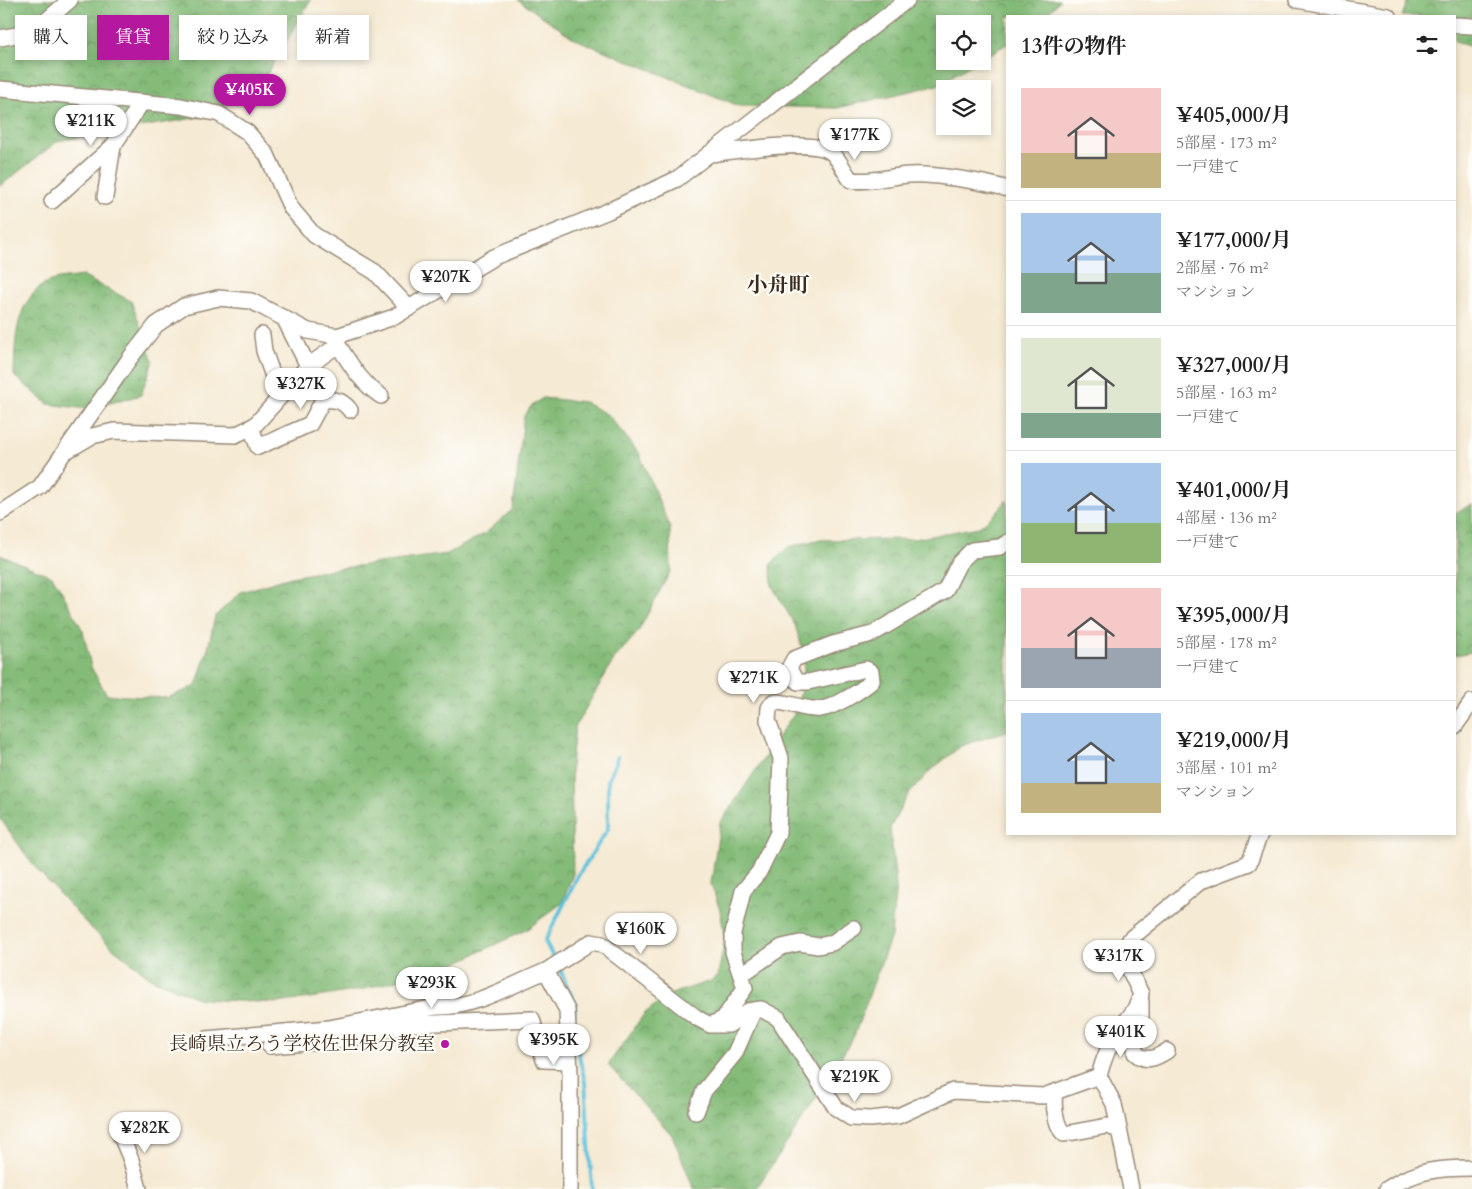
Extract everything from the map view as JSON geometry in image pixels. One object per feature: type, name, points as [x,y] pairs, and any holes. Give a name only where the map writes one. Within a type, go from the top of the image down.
[{"type":"street","points":[[0,38],[33,32],[70,0]]},
{"type":"street","points":[[63,453],[92,436],[114,431],[235,435],[251,427],[308,366],[338,341],[394,317],[494,257],[606,212],[677,179],[907,0]]},
{"type":"street","points":[[1297,0],[1321,2],[1340,12],[1376,15]]},
{"type":"street","points":[[1456,25],[1472,26]]},
{"type":"street","points":[[0,89],[181,106],[219,114],[246,132],[267,155],[291,208],[314,235],[375,272],[409,308]]},
{"type":"street","points":[[52,201],[114,146],[142,102]]},
{"type":"street","points":[[709,154],[797,145],[821,146],[833,153],[851,180],[860,181],[910,174],[990,183],[1006,188]]},
{"type":"street","points":[[105,197],[114,146]]},
{"type":"street","points":[[0,513],[40,487],[140,345],[156,325],[184,306],[218,298],[250,301],[308,331],[338,341],[357,376],[370,389],[381,396]]},
{"type":"street","points":[[284,318],[323,400]]},
{"type":"street","points":[[262,335],[264,351],[280,396]]},
{"type":"street","points":[[323,400],[336,399],[344,403],[350,410]]},
{"type":"street","points":[[251,427],[258,447],[310,424],[323,400]]},
{"type":"street","points":[[710,1025],[723,1018],[745,988],[742,974],[733,952],[732,933],[743,891],[759,872],[778,834],[782,758],[768,720],[768,708],[773,702],[782,701],[821,710],[861,691],[872,681],[871,672],[866,669],[808,682],[798,682],[792,676],[789,668],[794,659],[833,644],[872,634],[945,591],[959,563],[972,550],[1000,547],[1006,543]]},
{"type":"street","points":[[1456,725],[1472,702]]},
{"type":"street","points":[[1167,1051],[1148,1060],[1140,1058],[1135,1053],[1134,1042],[1141,1020],[1140,997],[1125,953],[1130,938],[1201,880],[1249,863],[1260,835]]},
{"type":"street","points":[[742,974],[782,947],[800,943],[818,946],[832,943],[854,928]]},
{"type":"street","points":[[206,1039],[329,1028],[436,1007],[450,1007],[468,1003],[549,969],[566,956],[591,942],[602,944],[697,1018],[710,1025],[729,1025],[748,1010],[760,1009],[778,1018],[836,1108],[851,1118],[898,1116],[953,1091],[1043,1096],[1099,1076]]},
{"type":"street","points":[[549,969],[567,1010],[570,1189]]},
{"type":"street","points":[[1131,1189],[1114,1104],[1099,1076],[1104,1058],[1117,1033],[1137,1008],[1140,997]]},
{"type":"street","points":[[696,1112],[704,1091],[735,1053],[754,1010]]},
{"type":"street","points":[[270,1046],[343,1040],[414,1024],[532,1019],[544,1060],[569,1061]]},
{"type":"street","points":[[1055,1092],[1054,1099],[1059,1129],[1064,1134],[1108,1126],[1119,1130]]},
{"type":"street","points":[[119,1131],[132,1160],[139,1189]]},
{"type":"street","points":[[1387,1189],[1400,1180],[1433,1168],[1472,1168]]},
{"type":"green space","points":[[0,0],[311,0],[302,15],[297,15],[297,23],[287,40],[287,15],[179,15],[179,60],[275,60],[265,77],[236,100],[206,116],[58,141],[0,186]]},
{"type":"green space","points":[[518,0],[1060,0],[1047,15],[1006,15],[1006,45],[991,53],[991,15],[936,15],[936,70],[963,70],[946,80],[936,80],[936,85],[837,108],[739,106],[575,39]]},
{"type":"green space","points":[[1408,0],[1472,0],[1472,47],[1456,42],[1456,15],[1402,15]]},
{"type":"green space","points":[[82,276],[131,301],[153,361],[141,395],[88,409],[48,404],[14,376],[18,326],[27,303],[34,293],[48,282]]},
{"type":"green space","points":[[543,398],[584,402],[608,415],[639,453],[670,528],[671,570],[638,632],[615,658],[575,727],[571,765],[573,874],[562,903],[526,930],[454,964],[361,990],[278,1003],[200,999],[152,979],[113,948],[87,924],[33,865],[0,818],[0,555],[52,576],[83,631],[91,667],[107,695],[167,698],[196,686],[209,645],[215,616],[241,592],[291,577],[447,554],[486,533],[513,509],[524,416],[532,405]]},
{"type":"green space","points":[[1006,501],[1006,731],[961,746],[930,771],[908,795],[890,828],[896,885],[891,936],[854,1036],[812,1105],[756,1189],[694,1189],[672,1135],[608,1065],[644,1014],[668,995],[711,981],[718,975],[725,939],[720,910],[711,884],[720,823],[797,709],[804,673],[804,654],[795,625],[772,586],[771,564],[788,547],[817,540],[914,539],[979,527],[995,514]]},
{"type":"green space","points":[[1472,504],[1472,652],[1456,655],[1456,512]]},
{"type":"waterway","points":[[555,961],[545,941],[579,874],[608,829],[608,780],[618,757]]},
{"type":"waterway","points":[[559,967],[575,1004],[574,1016]]},
{"type":"waterway","points":[[575,1038],[585,1082],[592,1189]]},
{"type":"place","name":"長崎県立ろう学校佐世保分教室","points":[[445,1044]]},
{"type":"district","name":"小舟町","points":[[778,285]]}]
